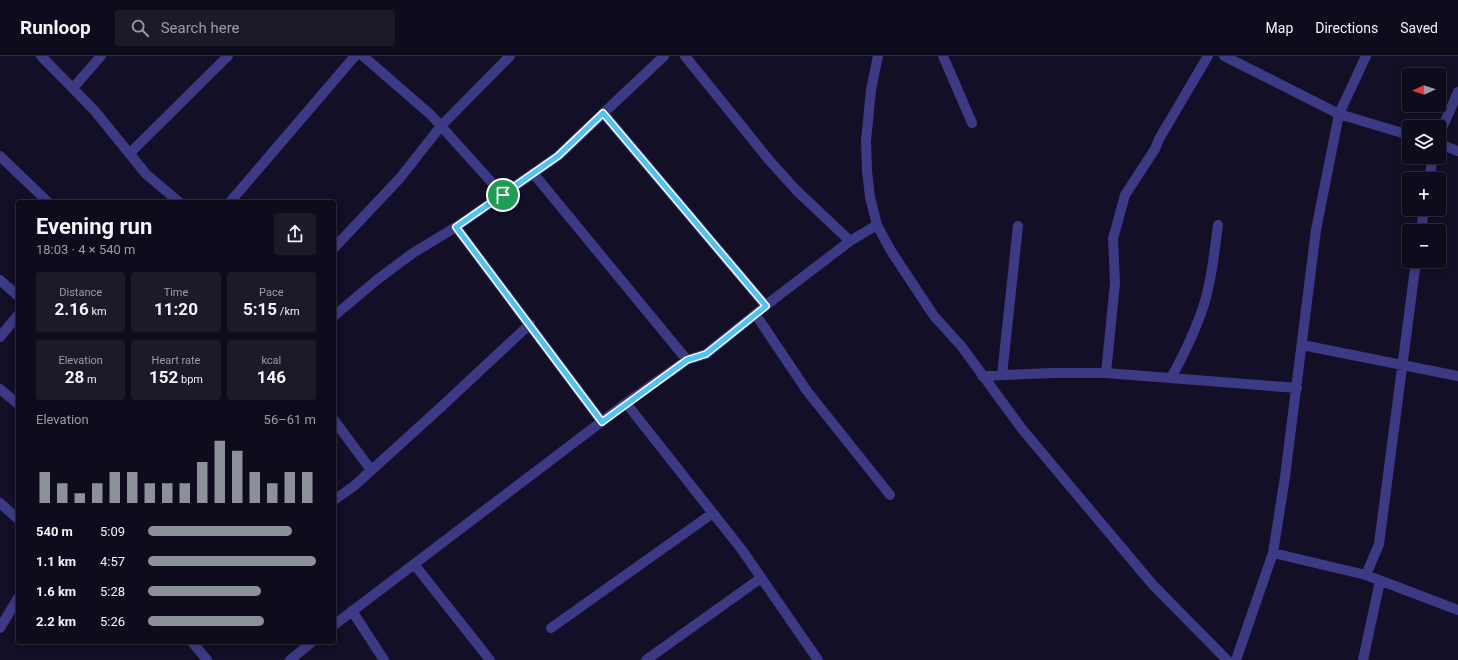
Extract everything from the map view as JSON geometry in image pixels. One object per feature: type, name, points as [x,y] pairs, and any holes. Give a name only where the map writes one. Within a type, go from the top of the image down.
[{"type":"street","points":[[41,56],[73,88],[146,174],[177,200]]},
{"type":"street","points":[[73,88],[101,56]]},
{"type":"street","points":[[130,154],[228,56]]},
{"type":"street","points":[[232,200],[355,56]]},
{"type":"street","points":[[363,56],[441,126],[503,195]]},
{"type":"street","points":[[336,246],[400,178],[441,126],[510,56]]},
{"type":"street","points":[[336,314],[408,257],[456,227],[558,156],[664,56]]},
{"type":"street","points":[[686,56],[769,160],[796,190],[850,241]]},
{"type":"street","points":[[878,56],[871,90],[866,141],[870,197],[876,225],[891,251],[934,316],[962,347],[1022,429],[1153,586],[1227,660]]},
{"type":"street","points":[[943,56],[972,123]]},
{"type":"street","points":[[1106,373],[1115,283],[1113,238],[1125,195],[1155,149],[1159,139],[1208,56]]},
{"type":"street","points":[[1224,56],[1339,114],[1402,133]]},
{"type":"street","points":[[1236,660],[1273,553],[1297,388],[1316,230],[1339,114],[1366,56]]},
{"type":"street","points":[[1446,120],[1458,92]]},
{"type":"street","points":[[603,113],[766,306]]},
{"type":"street","points":[[1446,147],[1458,151]]},
{"type":"street","points":[[0,156],[46,200]]},
{"type":"street","points":[[533,173],[687,360]]},
{"type":"street","points":[[336,623],[626,403],[687,360],[706,354],[850,241],[876,225]]},
{"type":"street","points":[[1171,378],[1188,347],[1201,314],[1213,262],[1218,225]]},
{"type":"street","points":[[1002,375],[1018,226]]},
{"type":"street","points":[[456,227],[602,422]]},
{"type":"street","points":[[1366,575],[1379,544],[1401,366],[1415,268]]},
{"type":"street","points":[[0,280],[16,294]]},
{"type":"street","points":[[756,315],[807,391],[890,495]]},
{"type":"street","points":[[0,337],[16,317]]},
{"type":"street","points":[[336,498],[371,470],[440,408],[530,324]]},
{"type":"street","points":[[1302,345],[1401,366],[1458,376]]},
{"type":"street","points":[[982,376],[1106,373],[1297,388]]},
{"type":"street","points":[[0,389],[16,402]]},
{"type":"street","points":[[626,403],[742,550],[818,660]]},
{"type":"street","points":[[336,423],[371,470]]},
{"type":"street","points":[[0,502],[16,517]]},
{"type":"street","points":[[551,628],[713,513]]},
{"type":"street","points":[[1273,553],[1366,575],[1458,610]]},
{"type":"street","points":[[414,564],[490,660]]},
{"type":"street","points":[[646,660],[761,578]]},
{"type":"street","points":[[1363,660],[1380,581]]},
{"type":"street","points":[[2,621],[16,601]]},
{"type":"street","points":[[352,611],[384,660]]},
{"type":"street","points":[[194,644],[207,660]]},
{"type":"street","points":[[290,660],[310,644]]},
{"type":"route","points":[[603,113],[766,306],[706,354],[687,360],[626,403],[602,422],[456,227],[503,195],[558,156],[603,113]]}]
